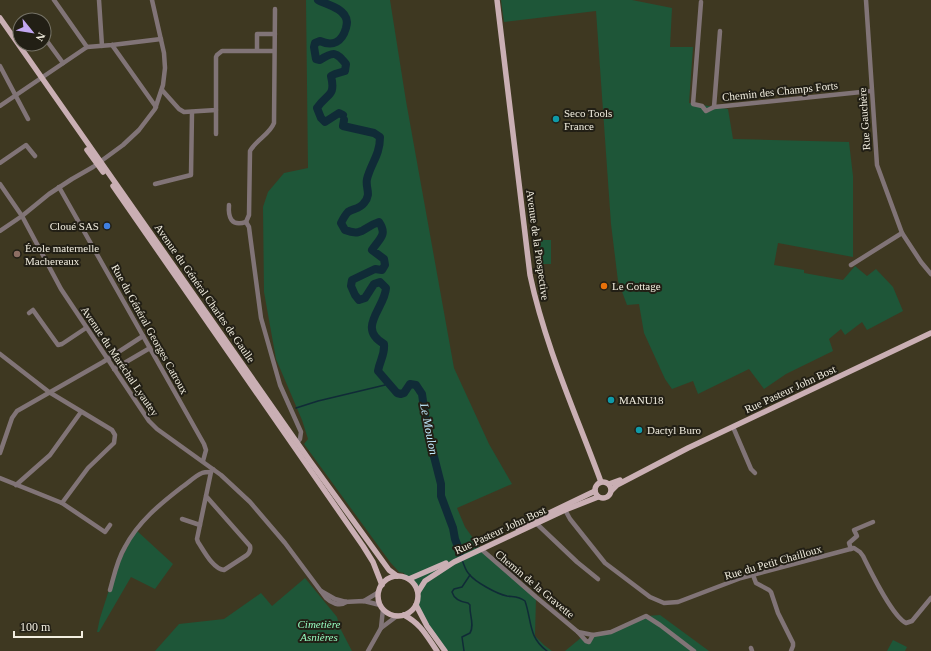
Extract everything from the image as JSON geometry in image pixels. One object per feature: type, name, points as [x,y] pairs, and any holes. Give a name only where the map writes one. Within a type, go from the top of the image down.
[{"type":"main road","name":"Avenue de la Prospective","points":[[497,0],[530,275],[536,300],[557,364],[601,482]]},
{"type":"main road","name":"Avenue du Général Charles de Gaulle","points":[[0,18],[40,79]]},
{"type":"main road","name":"Avenue du Général Charles de Gaulle","points":[[0,25],[99,162],[296,445],[370,557],[382,585]]},
{"type":"main road","name":"Rue Pasteur John Bost","points":[[609,484],[657,463],[931,333]]},
{"type":"main road","name":"Avenue du Général Charles de Gaulle","points":[[296,445],[388,570],[397,576],[405,577],[409,580]]},
{"type":"main road","name":"Rue Pasteur John Bost","points":[[612,490],[617,485],[657,463]]},
{"type":"main road","points":[[601,482],[609,484],[612,492],[608,497],[603,499],[596,494],[597,485],[601,482]]},
{"type":"main road","name":"Rue Pasteur John Bost","points":[[409,580],[596,494]]},
{"type":"main road","name":"Rue Pasteur John Bost","points":[[467,554],[537,524],[564,508]]},
{"type":"main road","name":"Rue Pasteur John Bost","points":[[418,592],[426,581],[453,561]]},
{"type":"main road","points":[[397,576],[388,579],[382,585],[379,592],[379,600],[382,607],[387,612],[397,616],[409,613],[416,605],[418,592],[416,587],[409,580]]},
{"type":"main road","points":[[416,605],[427,626],[445,651]]},
{"type":"main road","points":[[404,615],[414,621],[425,633],[437,651]]},
{"type":"street","points":[[54,0],[86,46]]},
{"type":"street","points":[[99,0],[102,46]]},
{"type":"street","points":[[0,231],[22,216],[49,194],[99,162],[133,137],[144,125],[156,107],[162,90],[165,68],[164,53],[152,0]]},
{"type":"street","name":"Rue Gauchère","points":[[866,0],[877,165],[902,233],[921,262],[931,274]]},
{"type":"street","name":"Chemin des Champs Forts","points":[[701,2],[692,101],[693,104],[702,106],[706,111],[714,107],[871,90]]},
{"type":"street","points":[[246,222],[249,215],[250,151],[252,147],[272,127],[274,122],[275,10]]},
{"type":"street","name":"Chemin des Champs Forts","points":[[714,107],[720,31]]},
{"type":"street","points":[[257,50],[257,34],[275,34]]},
{"type":"street","points":[[0,106],[86,46],[102,46],[161,39]]},
{"type":"street","points":[[112,45],[156,107]]},
{"type":"street","points":[[52,49],[62,63]]},
{"type":"street","points":[[216,134],[217,55],[222,51],[274,51]]},
{"type":"street","points":[[0,66],[28,119]]},
{"type":"street","points":[[162,90],[182,111],[192,112],[216,110]]},
{"type":"street","points":[[155,184],[191,175],[192,112]]},
{"type":"street","points":[[0,163],[26,145],[35,156]]},
{"type":"street","name":"Avenue du Maréchal Lyautey","points":[[0,184],[22,216],[61,289],[149,421],[157,429],[230,482],[264,518],[326,598],[335,605],[337,602],[364,601],[382,607]]},
{"type":"street","name":"Rue du Général Georges Catroux","points":[[59,187],[204,444],[206,450],[203,462]]},
{"type":"street","points":[[229,205],[228,215],[230,219],[238,223],[246,222]]},
{"type":"street","points":[[246,222],[249,227],[261,318],[280,385],[301,432],[301,436],[296,445]]},
{"type":"street","points":[[851,265],[902,233]]},
{"type":"street","points":[[29,313],[33,310],[55,343],[60,345],[86,328]]},
{"type":"street","points":[[0,452],[14,414],[21,407],[107,359],[143,336]]},
{"type":"street","points":[[114,370],[150,348]]},
{"type":"street","points":[[0,354],[49,392],[112,430],[115,435],[115,440],[112,446],[88,468],[62,503]]},
{"type":"street","points":[[16,485],[50,455],[81,412]]},
{"type":"street","points":[[733,427],[751,469],[755,473]]},
{"type":"street","points":[[110,590],[124,547],[136,530],[163,502],[202,473],[212,470],[206,496],[197,539],[198,542],[220,570],[228,568],[249,553],[250,546],[206,496]]},
{"type":"street","points":[[0,478],[62,503],[105,532],[110,525]]},
{"type":"street","name":"Rue du Petit Chailloux","points":[[564,508],[579,532],[605,563],[650,597],[658,601],[670,603],[678,602],[741,578],[851,549]]},
{"type":"street","points":[[182,520],[200,525]]},
{"type":"street","points":[[872,522],[854,530],[857,536],[850,543],[851,549],[856,549],[860,552],[893,611],[902,621],[906,623],[912,622],[931,598]]},
{"type":"street","points":[[537,524],[577,562],[598,579]]},
{"type":"street","name":"Chemin de la Gravette","points":[[481,549],[536,598],[578,632],[586,641],[589,642],[593,635]]},
{"type":"street","points":[[753,575],[756,583],[771,592],[778,613],[793,643],[791,651]]},
{"type":"street","name":"Avenue du Maréchal Lyautey","points":[[321,591],[335,599],[346,602]]},
{"type":"street","name":"Avenue du Maréchal Lyautey","points":[[364,601],[379,592]]},
{"type":"street","points":[[381,628],[382,607]]},
{"type":"street","points":[[368,651],[381,628],[397,616]]},
{"type":"street","name":"Chemin de la Gravette","points":[[578,632],[593,635],[611,632],[646,616],[655,621],[694,651]]},
{"type":"green space","points":[[306,0],[390,0],[406,101],[454,368],[489,444],[512,484],[457,508],[465,527],[483,552],[536,597],[535,636],[552,651],[445,651],[416,605],[419,597],[413,583],[405,577],[404,573],[399,572],[390,562],[304,444],[308,439],[302,420],[276,359],[264,292],[263,207],[268,192],[284,173],[308,168]]},
{"type":"green space","points":[[501,0],[632,0],[672,8],[670,47],[693,47],[689,103],[728,109],[733,139],[849,142],[853,176],[853,257],[778,243],[774,265],[804,270],[804,273],[843,280],[855,266],[867,276],[876,269],[893,287],[903,311],[867,330],[862,322],[845,335],[841,329],[829,339],[833,351],[786,374],[764,389],[749,369],[698,394],[693,381],[672,389],[665,379],[644,333],[639,304],[627,305],[618,281],[611,224],[596,11],[504,22]]},
{"type":"green space","points":[[539,240],[551,240],[551,264],[540,264]]},
{"type":"green space","points":[[136,530],[173,564],[155,589],[131,577],[99,632],[97,632],[115,571]]},
{"type":"green space","name":"Cimetière Asnières","points":[[305,578],[337,617],[340,628],[352,651],[155,651],[179,624],[224,619],[261,593],[272,606]]},
{"type":"green space","points":[[660,615],[709,651],[565,651],[582,637],[586,641],[593,635],[611,632],[646,616]]},
{"type":"green space","points":[[893,640],[907,647],[905,651],[887,651]]},
{"type":"waterway","name":"Le Moulon","points":[[318,0],[340,10],[347,22],[342,37],[336,42],[325,43],[320,41],[315,43],[314,47],[316,59],[320,60],[334,54],[340,57],[346,64],[345,71],[331,76],[332,88],[330,94],[317,108],[321,118],[325,122],[339,113],[343,115]]},
{"type":"waterway","name":"Le Moulon","points":[[344,120],[343,126],[374,133],[380,137],[379,149],[367,179],[368,197],[363,205],[348,212],[341,223],[345,230],[359,232],[379,222],[382,226],[383,234],[372,250],[384,259],[385,265],[382,270],[375,269],[352,280],[351,286],[359,300],[365,298],[374,284],[380,282],[386,288],[372,325],[372,331],[376,338],[384,344],[378,371],[397,393],[404,393],[410,384],[416,385],[422,394],[427,429],[441,484],[441,496],[460,552]]},
{"type":"waterway","points":[[296,408],[388,383]]},
{"type":"waterway","name":"Le Moulon","points":[[462,560],[468,572],[481,584],[503,595],[519,597],[525,601],[534,634],[541,646],[547,651]]},
{"type":"waterway","points":[[464,651],[462,637],[470,633],[472,627],[470,605],[460,601],[452,592],[454,589],[462,587],[470,575]]},
{"type":"place","name":"Seco Tools France","points":[[556,119]]},
{"type":"place","name":"Cloué SAS","points":[[107,226]]},
{"type":"place","name":"École maternelle Machereaux","points":[[17,254]]},
{"type":"place","name":"Le Cottage","points":[[604,286]]},
{"type":"place","name":"MANU18","points":[[611,400]]},
{"type":"place","name":"Dactyl Buro","points":[[639,430]]}]
